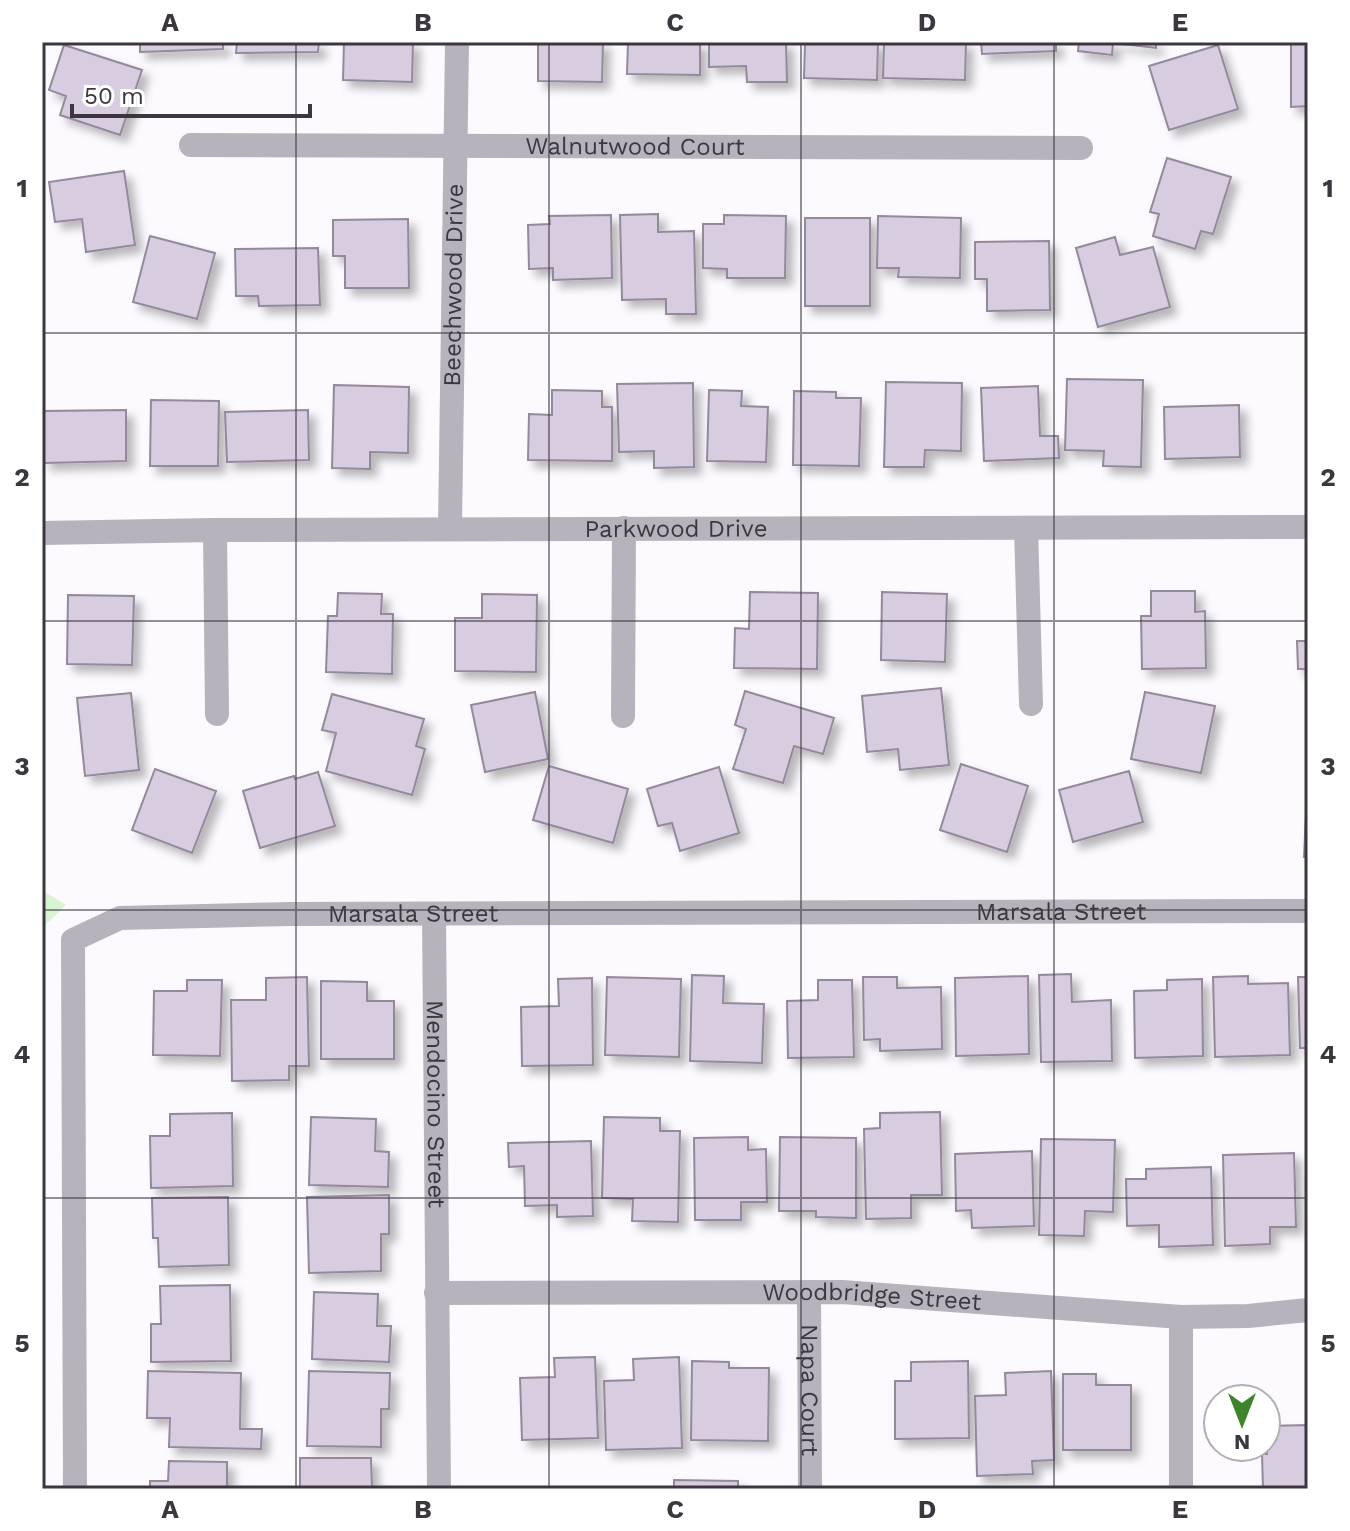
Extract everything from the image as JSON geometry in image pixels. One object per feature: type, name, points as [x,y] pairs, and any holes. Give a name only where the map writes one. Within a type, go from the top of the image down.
[{"type":"street","name":"Beechwood Drive","points":[[450,529],[457,42]]},
{"type":"street","name":"Walnutwood Court","points":[[191,145],[1081,148]]},
{"type":"street","name":"Parkwood Drive","points":[[42,533],[1308,527]]},
{"type":"street","points":[[623,716],[624,528]]},
{"type":"street","points":[[1026,528],[1031,704]]},
{"type":"street","points":[[215,530],[217,714]]},
{"type":"street","name":"Marsala Street","points":[[75,1489],[73,940],[120,918],[1308,911]]},
{"type":"street","name":"Mendocino Street","points":[[434,914],[439,1489]]},
{"type":"street","name":"Woodbridge Street","points":[[436,1293],[809,1292],[927,1297],[1181,1317],[1248,1316],[1308,1310]]},
{"type":"street","name":"Napa Court","points":[[809,1292],[810,1489]]},
{"type":"street","points":[[1181,1317],[1181,1489]]},
{"type":"green space","points":[[42,890],[66,905],[42,928]]},
{"type":"building","points":[[140,42],[223,42],[223,49],[140,52]]},
{"type":"building","points":[[237,42],[319,42],[318,52],[236,53]]},
{"type":"building","points":[[344,42],[413,42],[412,82],[343,80]]},
{"type":"building","points":[[538,42],[603,42],[602,82],[538,81]]},
{"type":"building","points":[[628,42],[700,42],[700,75],[627,74]]},
{"type":"building","points":[[709,42],[786,42],[787,82],[747,82],[746,66],[709,67]]},
{"type":"building","points":[[805,42],[878,42],[877,80],[804,78]]},
{"type":"building","points":[[884,42],[966,42],[965,80],[883,78]]},
{"type":"building","points":[[981,42],[1056,42],[1056,51],[982,54]]},
{"type":"building","points":[[1079,42],[1156,42],[1156,48],[1113,43],[1112,55],[1078,51]]},
{"type":"building","points":[[1291,42],[1308,42],[1308,106],[1291,107]]},
{"type":"building","points":[[64,45],[142,70],[120,135],[60,115],[66,96],[49,90]]},
{"type":"building","points":[[1218,45],[1238,109],[1169,130],[1149,66]]},
{"type":"building","points":[[1167,158],[1231,177],[1213,234],[1201,231],[1195,249],[1153,236],[1159,214],[1150,212]]},
{"type":"building","points":[[124,171],[135,245],[86,252],[82,219],[55,222],[49,182]]},
{"type":"building","points":[[658,214],[658,232],[694,231],[696,314],[666,314],[666,299],[622,300],[620,215]]},
{"type":"building","points":[[611,215],[612,278],[553,280],[553,268],[529,269],[528,225],[550,224],[549,216]]},
{"type":"building","points":[[724,215],[786,216],[785,278],[727,278],[727,269],[703,268],[703,224],[724,224]]},
{"type":"building","points":[[878,216],[961,218],[960,278],[898,277],[899,268],[877,268]]},
{"type":"building","points":[[805,218],[870,218],[870,306],[805,306]]},
{"type":"building","points":[[408,219],[409,288],[345,288],[345,256],[333,256],[333,220]]},
{"type":"building","points":[[150,236],[215,253],[197,319],[133,302]]},
{"type":"building","points":[[1115,237],[1120,255],[1153,247],[1170,307],[1098,327],[1076,248]]},
{"type":"building","points":[[1049,241],[1050,310],[987,311],[987,279],[975,279],[975,242]]},
{"type":"building","points":[[318,248],[320,305],[259,306],[258,296],[236,296],[235,249]]},
{"type":"building","points":[[1307,310],[1308,385],[1306,385]]},
{"type":"building","points":[[1067,379],[1143,380],[1141,467],[1103,466],[1104,451],[1065,450]]},
{"type":"building","points":[[886,382],[962,383],[961,451],[925,450],[924,467],[884,467]]},
{"type":"building","points":[[693,383],[694,467],[654,468],[654,451],[619,452],[617,384]]},
{"type":"building","points":[[334,385],[409,387],[408,453],[370,452],[370,469],[332,468]]},
{"type":"building","points":[[1038,386],[1040,436],[1058,436],[1059,458],[984,461],[981,388]]},
{"type":"building","points":[[552,390],[602,391],[602,407],[612,407],[612,461],[528,460],[529,414],[552,415]]},
{"type":"building","points":[[709,390],[742,391],[741,406],[768,407],[766,462],[707,461]]},
{"type":"building","points":[[794,391],[836,392],[836,398],[861,398],[859,466],[793,465]]},
{"type":"building","points":[[151,400],[219,401],[218,466],[150,466]]},
{"type":"building","points":[[1239,405],[1240,457],[1165,459],[1164,407]]},
{"type":"building","points":[[126,410],[126,461],[44,463],[43,411]]},
{"type":"building","points":[[308,410],[309,460],[227,462],[225,412]]},
{"type":"building","points":[[1151,591],[1195,591],[1195,612],[1205,611],[1206,668],[1142,669],[1141,616],[1151,616]]},
{"type":"building","points":[[750,592],[818,593],[817,669],[734,668],[735,628],[749,629]]},
{"type":"building","points":[[882,592],[947,594],[945,662],[881,660]]},
{"type":"building","points":[[338,593],[382,594],[381,614],[393,614],[392,674],[326,672],[328,616],[337,616]]},
{"type":"building","points":[[1306,593],[1308,669],[1298,669],[1297,641],[1307,641]]},
{"type":"building","points":[[482,594],[537,595],[536,672],[455,671],[455,618],[482,618]]},
{"type":"building","points":[[68,595],[134,596],[132,665],[67,664]]},
{"type":"building","points":[[941,688],[949,765],[900,770],[898,749],[867,752],[862,696]]},
{"type":"building","points":[[745,691],[834,718],[823,754],[794,746],[783,783],[733,769],[746,729],[735,725]]},
{"type":"building","points":[[535,692],[548,759],[485,772],[471,705]]},
{"type":"building","points":[[1145,692],[1215,706],[1201,773],[1131,759]]},
{"type":"building","points":[[131,693],[139,770],[85,776],[77,698]]},
{"type":"building","points":[[332,694],[424,719],[416,746],[425,749],[412,795],[326,771],[336,733],[322,730]]},
{"type":"building","points":[[961,764],[1028,786],[1007,852],[940,830]]},
{"type":"building","points":[[549,766],[628,789],[613,843],[533,820]]},
{"type":"building","points":[[719,767],[739,833],[680,851],[672,823],[658,826],[647,789]]},
{"type":"building","points":[[155,769],[216,791],[192,853],[132,830]]},
{"type":"building","points":[[1129,771],[1143,822],[1073,842],[1059,790]]},
{"type":"building","points":[[318,772],[335,826],[260,848],[243,791]]},
{"type":"building","points":[[1307,790],[1308,857],[1304,857]]},
{"type":"building","points":[[1071,974],[1072,1002],[1111,1000],[1112,1061],[1041,1062],[1039,975]]},
{"type":"building","points":[[692,975],[724,976],[723,1003],[764,1004],[762,1063],[690,1061]]},
{"type":"building","points":[[1028,976],[1029,1054],[956,1056],[955,978]]},
{"type":"building","points":[[1248,976],[1248,984],[1288,983],[1290,1055],[1215,1057],[1213,977]]},
{"type":"building","points":[[307,977],[309,1066],[289,1066],[289,1080],[232,1081],[231,1000],[266,1000],[266,978]]},
{"type":"building","points":[[607,977],[681,979],[679,1057],[605,1055]]},
{"type":"building","points":[[863,977],[897,977],[897,988],[941,987],[942,1049],[880,1051],[880,1039],[864,1040]]},
{"type":"building","points":[[1298,977],[1308,977],[1308,1048],[1300,1048]]},
{"type":"building","points":[[592,978],[593,1065],[522,1066],[521,1007],[559,1006],[558,979]]},
{"type":"building","points":[[1202,979],[1203,1056],[1135,1058],[1134,991],[1167,990],[1167,980]]},
{"type":"building","points":[[187,980],[222,980],[220,1056],[153,1055],[154,991],[187,991]]},
{"type":"building","points":[[818,980],[852,980],[854,1057],[788,1058],[787,1001],[818,1000]]},
{"type":"building","points":[[321,981],[367,982],[367,1001],[394,1001],[394,1059],[321,1059]]},
{"type":"building","points":[[940,1112],[942,1195],[911,1195],[911,1218],[866,1219],[864,1129],[880,1128],[880,1113]]},
{"type":"building","points":[[232,1113],[233,1186],[151,1188],[150,1136],[170,1136],[170,1114]]},
{"type":"building","points":[[311,1117],[376,1119],[375,1151],[389,1152],[388,1187],[309,1185]]},
{"type":"building","points":[[604,1117],[660,1118],[660,1131],[680,1131],[678,1222],[632,1221],[633,1199],[602,1198]]},
{"type":"building","points":[[748,1137],[748,1150],[766,1149],[767,1202],[741,1202],[741,1220],[695,1220],[694,1138]]},
{"type":"building","points":[[780,1137],[856,1138],[856,1218],[816,1217],[816,1211],[779,1211]]},
{"type":"building","points":[[1041,1139],[1115,1140],[1113,1212],[1085,1211],[1084,1236],[1039,1235]]},
{"type":"building","points":[[591,1141],[593,1216],[557,1217],[557,1205],[525,1206],[524,1166],[509,1167],[508,1143]]},
{"type":"building","points":[[1032,1151],[1034,1226],[972,1228],[971,1210],[956,1211],[955,1154]]},
{"type":"building","points":[[1294,1153],[1296,1227],[1270,1227],[1270,1244],[1225,1246],[1223,1155]]},
{"type":"building","points":[[1211,1167],[1213,1245],[1159,1247],[1159,1225],[1127,1226],[1126,1179],[1146,1179],[1146,1169]]},
{"type":"building","points":[[389,1195],[389,1234],[381,1234],[381,1271],[309,1273],[307,1197]]},
{"type":"building","points":[[228,1197],[229,1265],[159,1267],[158,1238],[153,1238],[152,1198]]},
{"type":"building","points":[[230,1285],[231,1361],[151,1362],[151,1324],[161,1324],[160,1286]]},
{"type":"building","points":[[314,1292],[378,1294],[377,1326],[391,1326],[389,1362],[312,1359]]},
{"type":"building","points":[[595,1357],[598,1438],[522,1440],[520,1378],[555,1377],[554,1358]]},
{"type":"building","points":[[679,1357],[682,1448],[606,1450],[604,1381],[634,1380],[633,1359]]},
{"type":"building","points":[[692,1361],[729,1362],[729,1368],[769,1368],[768,1441],[691,1440]]},
{"type":"building","points":[[968,1361],[969,1438],[895,1439],[895,1381],[911,1381],[911,1362]]},
{"type":"building","points":[[148,1371],[241,1373],[240,1429],[262,1429],[261,1449],[169,1447],[170,1418],[147,1418]]},
{"type":"building","points":[[309,1371],[390,1373],[389,1409],[381,1409],[381,1447],[307,1446]]},
{"type":"building","points":[[1051,1371],[1054,1460],[1032,1461],[1033,1474],[977,1476],[975,1396],[1006,1395],[1005,1373]]},
{"type":"building","points":[[1063,1374],[1096,1374],[1096,1385],[1131,1385],[1131,1450],[1063,1450]]},
{"type":"building","points":[[1308,1425],[1308,1489],[1263,1489],[1262,1463],[1282,1463],[1282,1426]]},
{"type":"building","points":[[300,1458],[371,1458],[372,1487],[392,1489],[300,1489]]},
{"type":"building","points":[[169,1461],[227,1462],[227,1489],[150,1489],[150,1481],[168,1481]]},
{"type":"building","points":[[674,1480],[738,1481],[738,1489],[674,1489]]}]
